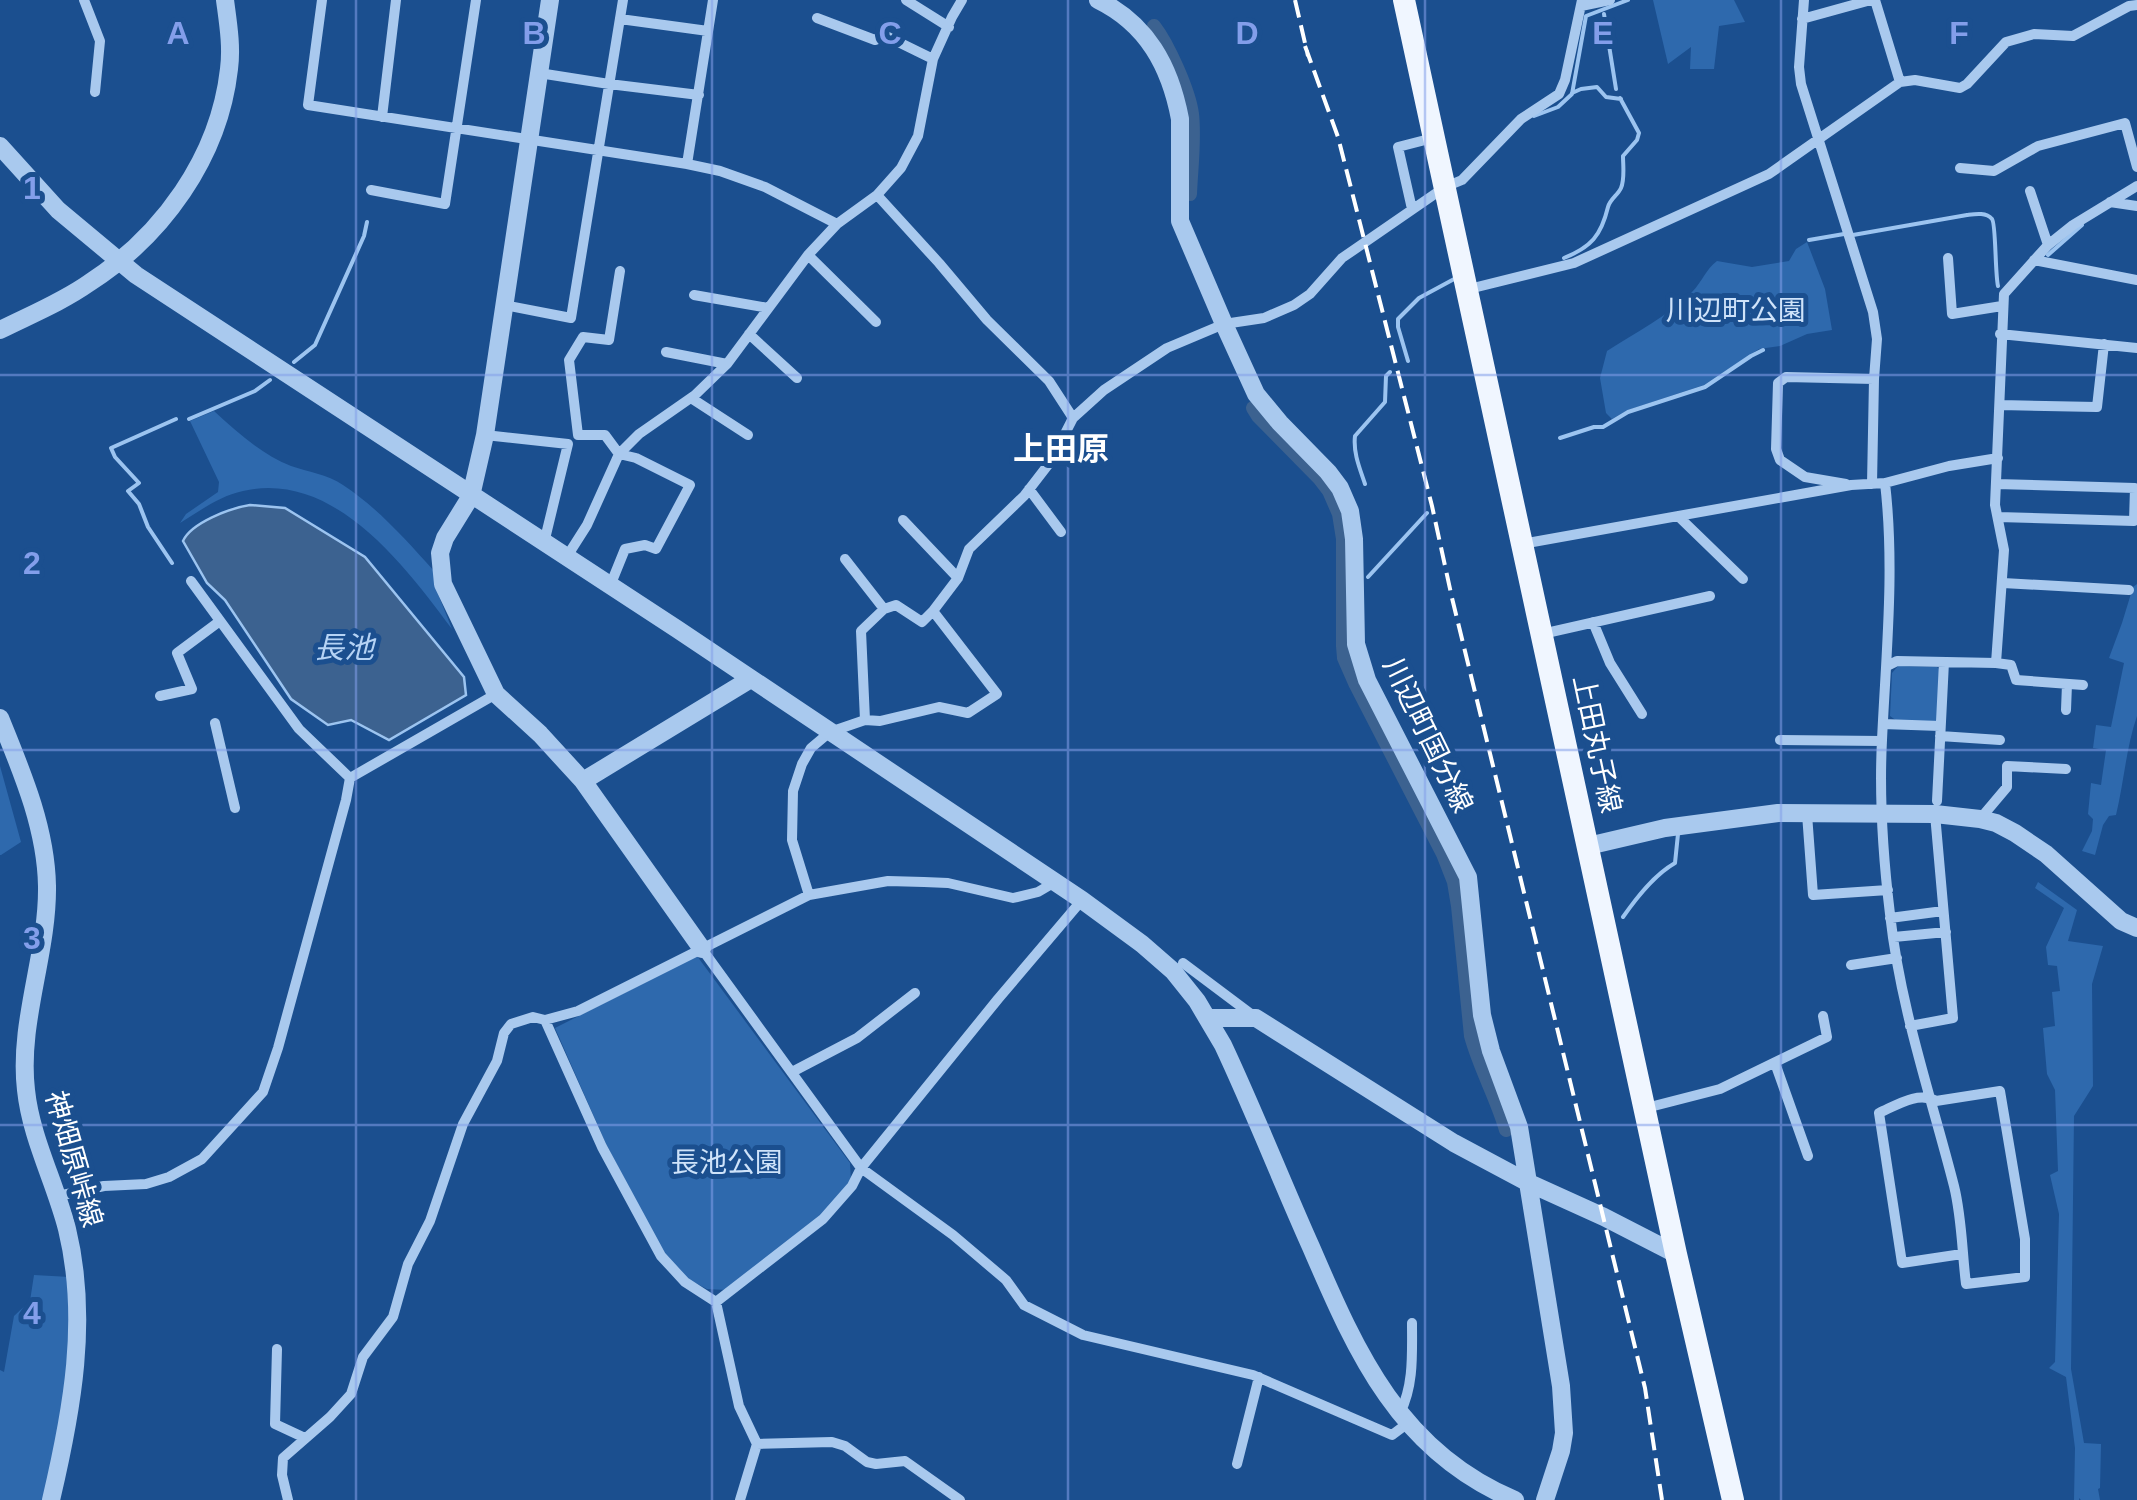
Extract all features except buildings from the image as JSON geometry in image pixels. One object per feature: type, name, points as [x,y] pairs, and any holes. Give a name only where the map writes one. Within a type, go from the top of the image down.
[{"type":"main road","name":"上田丸子線","points":[[1404,0],[1732,1500]]},
{"type":"street","points":[[84,0],[100,40],[95,92]]},
{"type":"street","points":[[0,330],[87,285],[144,240],[169,212],[192,177],[224,99],[230,68],[225,0]]},
{"type":"street","points":[[322,0],[308,105],[688,164],[765,186],[838,224]]},
{"type":"street","points":[[382,117],[396,0]]},
{"type":"street","points":[[371,190],[445,204],[476,0]]},
{"type":"street","points":[[550,0],[485,435],[471,496],[440,553],[443,584],[496,694],[583,781],[862,1168],[966,1246],[1006,1280],[1024,1304],[1083,1334],[1259,1378],[1392,1435],[1404,1418],[1408,1397],[1412,1324]]},
{"type":"street","points":[[504,305],[571,318],[624,0]]},
{"type":"street","points":[[688,164],[713,0]]},
{"type":"street","points":[[906,0],[948,27]]},
{"type":"street","points":[[566,558],[587,525],[619,454],[726,364],[808,255],[902,168],[918,136],[934,59],[962,0]]},
{"type":"street","name":"川辺町国分線","points":[[1098,0],[1135,24],[1150,42],[1167,77],[1180,119],[1180,221],[1256,394],[1328,472],[1350,510],[1358,654],[1367,680],[1468,878],[1486,1035],[1519,1128],[1561,1386],[1564,1433],[1544,1500]]},
{"type":"street","points":[[865,720],[862,631],[884,609],[896,605],[922,622],[933,611],[958,578],[968,549],[1029,490],[1051,461],[1073,418],[1104,390],[1168,348],[1224,324],[1264,318],[1294,305],[1310,294],[1342,258],[1445,187],[1462,180],[1521,119],[1559,94],[1581,3],[1610,0]]},
{"type":"street","points":[[1804,0],[1801,84],[1873,312],[1877,339],[1872,484]]},
{"type":"street","points":[[1802,18],[1873,0],[1900,82]]},
{"type":"street","points":[[1466,290],[1574,263],[1769,174],[1900,82],[1915,80],[1960,88],[2006,42],[2034,34],[2073,36],[2137,5]]},
{"type":"street","points":[[817,18],[874,40],[886,36],[934,59]]},
{"type":"street","points":[[620,19],[708,31]]},
{"type":"street","points":[[539,72],[699,95]]},
{"type":"street","points":[[1960,168],[1994,170],[2038,146],[2124,123],[2137,167]]},
{"type":"street","points":[[1412,209],[1398,147],[1434,137]]},
{"type":"street","points":[[0,146],[58,210],[118,262],[1082,900],[1158,956],[1209,1018],[1237,1074],[1346,1329],[1374,1379],[1404,1418],[1461,1471],[1515,1500]]},
{"type":"street","points":[[1996,663],[2004,550],[1995,504],[2004,294],[2048,245],[2137,186]]},
{"type":"street","points":[[2030,191],[2048,245]]},
{"type":"street","points":[[877,195],[986,320],[1048,381],[1073,418]]},
{"type":"street","points":[[2109,202],[2137,206]]},
{"type":"street","points":[[808,255],[876,322]]},
{"type":"street","points":[[1948,258],[1952,314],[2002,306]]},
{"type":"street","points":[[2034,260],[2137,280]]},
{"type":"street","points":[[610,586],[626,549],[646,545],[656,549],[690,485],[636,458],[619,454],[605,435],[578,434],[569,360],[583,337],[609,340],[620,272]]},
{"type":"street","points":[[694,295],[768,308]]},
{"type":"street","points":[[749,334],[798,378]]},
{"type":"street","points":[[2000,334],[2137,348]]},
{"type":"street","points":[[2000,405],[2097,407],[2104,344]]},
{"type":"street","points":[[666,352],[726,364]]},
{"type":"street","points":[[1850,485],[1804,477],[1780,460],[1776,450],[1778,383],[1786,376],[1874,379]]},
{"type":"street","points":[[690,398],[748,435]]},
{"type":"street","points":[[485,435],[568,444],[544,543]]},
{"type":"street","points":[[1522,544],[1850,485],[1885,483],[1998,458]]},
{"type":"street","points":[[1885,483],[1890,579],[1880,812],[1890,918],[1910,1026],[1928,1096],[1955,1190],[1966,1284],[2025,1277],[2026,1239],[2000,1090],[1936,1101],[1928,1096],[1918,1096],[1880,1113],[1902,1263],[1962,1254]]},
{"type":"street","points":[[1996,484],[2135,488],[2134,521],[1998,518]]},
{"type":"street","points":[[1029,490],[1061,532]]},
{"type":"street","points":[[1678,516],[1743,579]]},
{"type":"street","points":[[903,520],[958,578]]},
{"type":"street","points":[[845,560],[884,609]]},
{"type":"street","points":[[191,582],[299,730],[350,778]]},
{"type":"street","points":[[2003,583],[2128,590]]},
{"type":"street","points":[[1542,634],[1710,596]]},
{"type":"street","points":[[808,895],[792,840],[793,790],[811,748],[830,732],[865,720],[880,721],[939,707],[968,713],[998,694],[933,611]]},
{"type":"street","points":[[160,696],[192,689],[177,653],[220,621]]},
{"type":"street","points":[[1593,622],[1610,663],[1642,714]]},
{"type":"street","points":[[1887,666],[1897,661],[1996,663],[2011,665],[2016,680],[2082,685]]},
{"type":"street","points":[[1910,1026],[1954,1018],[1936,807],[1944,662]]},
{"type":"street","points":[[583,781],[749,680]]},
{"type":"street","points":[[2066,710],[2067,684]]},
{"type":"street","points":[[58,1196],[104,1186],[146,1184],[182,1171],[202,1159],[263,1092],[283,1032],[350,778],[496,694]]},
{"type":"street","name":"神畑原峠線","points":[[0,718],[20,767],[45,856],[46,910],[28,1027],[25,1089],[30,1119],[58,1196],[75,1270],[78,1351],[51,1500]]},
{"type":"street","points":[[215,723],[235,808]]},
{"type":"street","points":[[1883,724],[2000,740]]},
{"type":"street","points":[[1780,740],[1882,741]]},
{"type":"street","points":[[1980,819],[2007,787],[2007,766],[2066,770]]},
{"type":"street","points":[[1588,846],[1665,828],[1778,813],[1936,807],[1996,823],[2031,844],[2121,921],[2137,928]]},
{"type":"street","points":[[1807,814],[1812,894],[1888,890]]},
{"type":"street","points":[[288,1500],[282,1458],[351,1394],[363,1358],[393,1318],[408,1264],[430,1221],[464,1124],[497,1061],[504,1033],[511,1024],[533,1017],[545,1020],[578,1010],[808,895],[888,881],[948,883],[1013,898],[1038,892],[1055,882]]},
{"type":"street","points":[[716,1302],[823,1218],[998,998],[1082,900]]},
{"type":"street","points":[[1890,918],[1943,911]]},
{"type":"street","points":[[1894,937],[1946,932]]},
{"type":"street","points":[[1850,964],[1898,958]]},
{"type":"street","points":[[1182,963],[1256,1018],[1454,1143],[1676,1254]]},
{"type":"street","points":[[792,1072],[857,1038],[915,993]]},
{"type":"street","points":[[1646,1108],[1720,1089],[1827,1037],[1823,1016]]},
{"type":"street","points":[[1209,1018],[1256,1018]]},
{"type":"street","points":[[545,1020],[602,1147],[661,1256],[685,1282],[716,1302],[739,1406],[757,1444],[740,1500]]},
{"type":"street","points":[[1775,1063],[1808,1156]]},
{"type":"street","points":[[277,1349],[274,1424],[305,1438]]},
{"type":"street","points":[[1237,1464],[1259,1378]]},
{"type":"street","points":[[757,1444],[832,1442],[867,1462],[906,1461],[960,1500]]},
{"type":"green space","points":[[1653,0],[1734,0],[1745,22],[1719,26],[1714,69],[1690,69],[1691,47],[1668,64]]},
{"type":"green space","name":"川辺町公園","points":[[1807,242],[1825,289],[1832,330],[1759,349],[1704,385],[1612,419],[1606,413],[1600,378],[1607,351],[1683,301],[1717,261],[1752,267],[1789,261],[1796,249]]},
{"type":"green space","points":[[214,411],[270,455],[337,481],[380,514],[434,571],[434,584],[452,629],[389,552],[337,509],[307,495],[276,488],[243,491],[218,500],[180,523],[186,514],[218,492],[219,482],[190,421]]},
{"type":"green space","points":[[2137,584],[2137,716],[2116,815],[2109,816],[2103,825],[2095,855],[2082,851],[2092,831],[2093,819],[2088,814],[2091,783],[2101,785],[2106,750],[2093,748],[2096,725],[2111,727],[2124,663],[2109,658]]},
{"type":"green space","points":[[1898,666],[1937,667],[1941,671],[1939,719],[1934,723],[1897,721],[1890,716],[1892,673]]},
{"type":"green space","points":[[0,766],[21,842],[1,855],[0,855]]},
{"type":"green space","points":[[2038,882],[2077,910],[2068,941],[2103,946],[2092,984],[2093,1086],[2074,1116],[2071,1369],[2084,1443],[2101,1444],[2100,1500],[2074,1500],[2075,1448],[2066,1377],[2049,1368],[2055,1362],[2059,1214],[2050,1175],[2058,1171],[2055,1090],[2047,1074],[2043,1028],[2055,1026],[2052,992],[2060,991],[2057,966],[2048,965],[2046,947],[2064,908],[2035,888]]},
{"type":"green space","name":"長池公園","points":[[697,956],[850,1163],[851,1182],[821,1216],[727,1290],[707,1289],[688,1279],[664,1253],[606,1144],[555,1028]]},
{"type":"green space","points":[[34,1275],[70,1277],[72,1333],[65,1389],[44,1500],[0,1500],[0,1370],[4,1372],[14,1316],[30,1301]]},
{"type":"water","name":"長池","points":[[250,505],[285,508],[365,557],[464,677],[466,695],[389,740],[351,720],[328,725],[291,699],[225,600],[207,583],[183,541],[202,522]]},
{"type":"waterway","points":[[1534,116],[1558,107],[1572,94],[1586,16],[1628,0]]},
{"type":"waterway","points":[[1604,14],[1616,89]]},
{"type":"waterway","points":[[1154,26],[1177,68],[1190,104],[1190,194]]},
{"type":"waterway","points":[[1572,93],[1597,87],[1606,97],[1621,99]]},
{"type":"waterway","points":[[1564,258],[1594,239],[1609,204],[1621,188],[1623,156],[1639,133],[1620,98]]},
{"type":"waterway","points":[[1853,235],[1987,215],[1993,223],[1998,286]]},
{"type":"waterway","points":[[294,362],[315,345],[367,222]]},
{"type":"waterway","points":[[2048,255],[2082,225]]},
{"type":"waterway","points":[[1809,240],[1844,234]]},
{"type":"waterway","points":[[1408,361],[1398,319],[1419,298],[1456,278]]},
{"type":"waterway","points":[[1560,438],[1603,427],[1628,412],[1705,387],[1763,350]]},
{"type":"waterway","points":[[1365,484],[1355,436],[1385,402],[1386,376],[1390,372]]},
{"type":"waterway","points":[[189,419],[255,391],[270,380]]},
{"type":"waterway","points":[[1253,408],[1319,478],[1339,514],[1343,539],[1344,658],[1454,882],[1471,1036],[1506,1130]]},
{"type":"waterway","points":[[172,563],[128,491],[139,483],[111,448],[176,419]]},
{"type":"waterway","points":[[1368,577],[1427,513]]},
{"type":"waterway","points":[[1623,917],[1653,880],[1675,863],[1678,834]]},
{"type":"railway","points":[[1295,0],[1308,56]]},
{"type":"railway","points":[[1305,46],[1338,137],[1432,506],[1645,1388],[1662,1500]]},
{"type":"district","name":"上田原","points":[[1061,449]]}]
